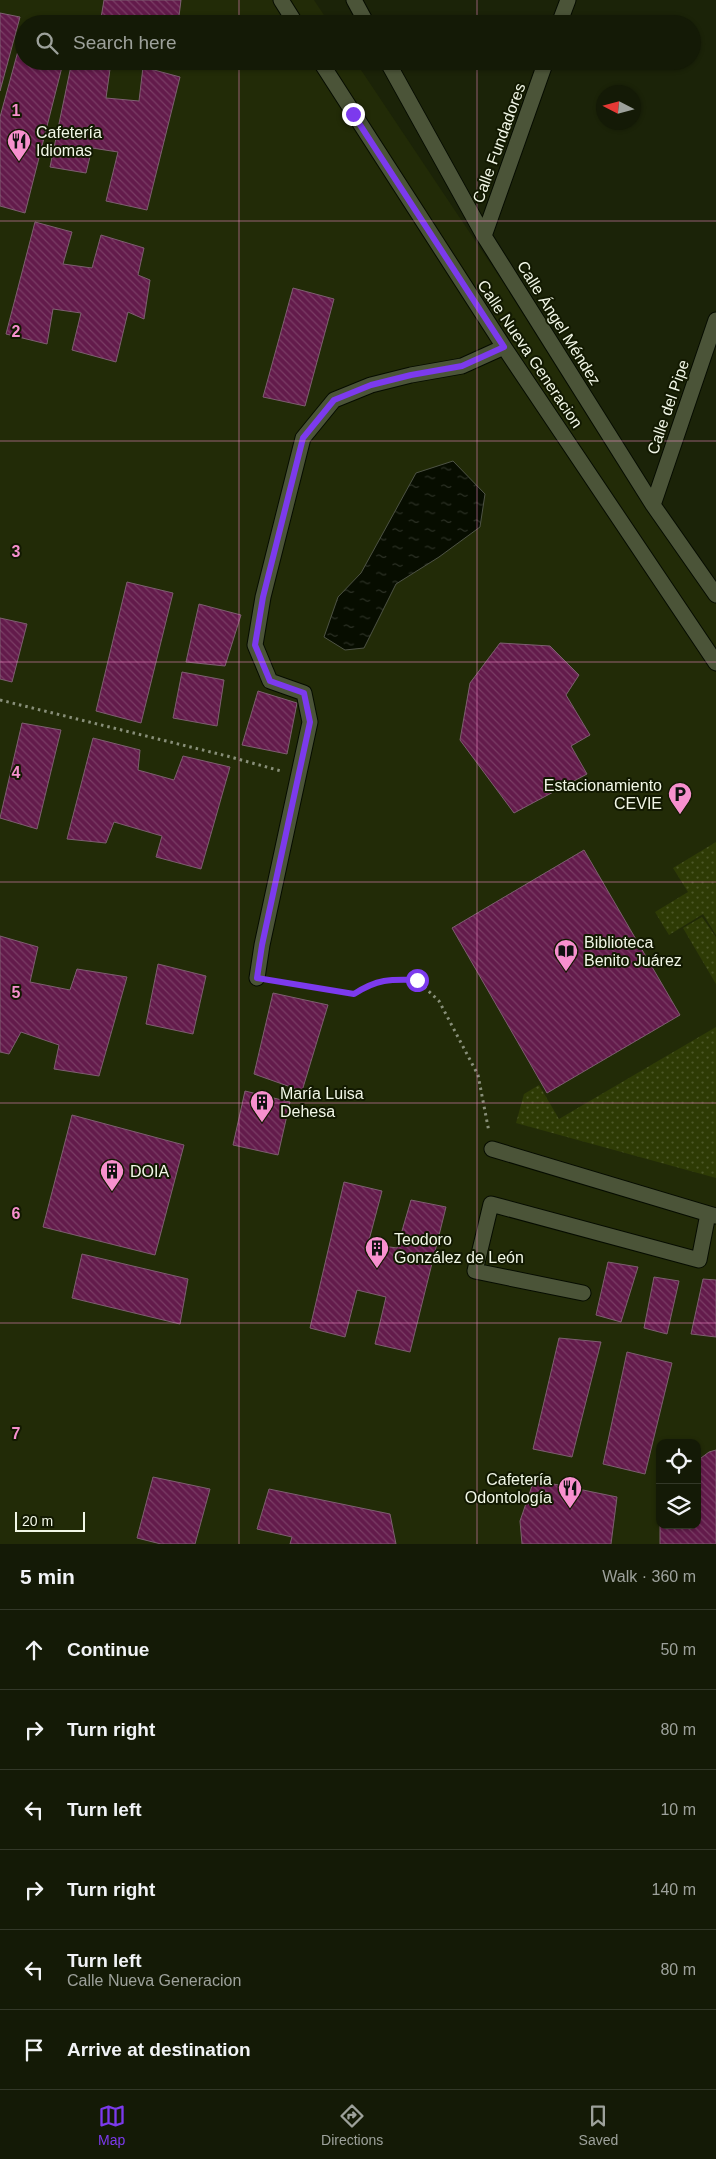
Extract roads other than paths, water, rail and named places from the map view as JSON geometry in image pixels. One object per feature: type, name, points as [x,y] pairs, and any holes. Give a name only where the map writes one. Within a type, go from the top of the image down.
[{"type":"street","points":[[281,0],[290,15]]},
{"type":"street","points":[[354,0],[362,15]]},
{"type":"street","points":[[562,15],[568,0]]},
{"type":"street","name":"Calle Nueva Generacion","points":[[326,70],[504,347],[716,663]]},
{"type":"street","name":"Calle Ángel Méndez","points":[[393,70],[484,236],[652,505],[716,595]]},
{"type":"street","name":"Calle Fundadores","points":[[484,236],[543,70]]},
{"type":"street","name":"Calle del Pipe","points":[[652,505],[716,320]]},
{"type":"street","points":[[257,978],[262,945],[310,722],[304,693],[270,681],[255,645],[263,597],[303,438],[334,400],[371,385],[411,375],[462,366],[504,347]]},
{"type":"street","points":[[492,1148],[712,1215],[699,1260],[490,1204],[475,1271],[583,1294]]},
{"type":"water","points":[[453,461],[485,494],[480,527],[439,557],[396,584],[364,648],[345,650],[324,637],[338,597],[361,573],[416,473]]},
{"type":"place","name":"Cafetería Idiomas","points":[[19,162]]},
{"type":"place","name":"Estacionamiento CEVIE","points":[[680,815]]},
{"type":"place","name":"Biblioteca Benito Juárez","points":[[566,972]]},
{"type":"place","name":"María Luisa Dehesa","points":[[262,1123]]},
{"type":"place","name":"DOIA","points":[[112,1192]]},
{"type":"place","name":"Teodoro González de León","points":[[377,1269]]},
{"type":"place","name":"Cafetería Odontología","points":[[570,1509]]}]
